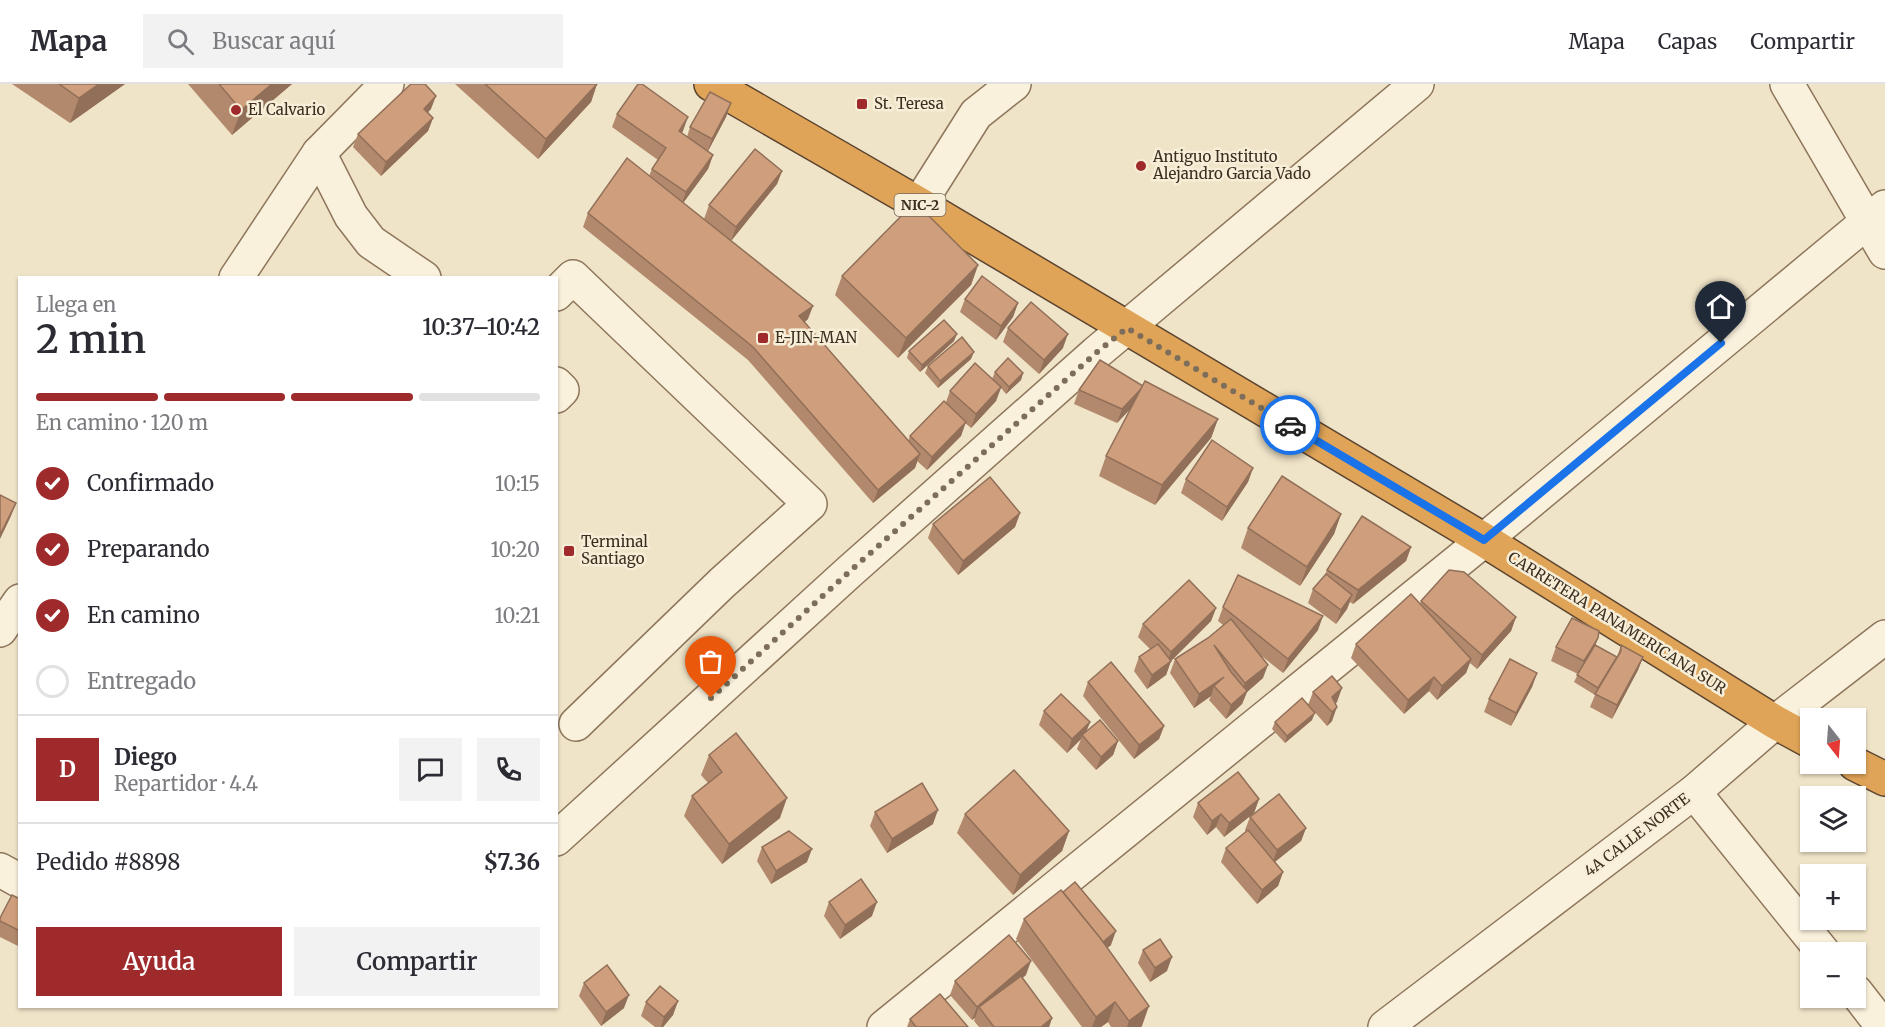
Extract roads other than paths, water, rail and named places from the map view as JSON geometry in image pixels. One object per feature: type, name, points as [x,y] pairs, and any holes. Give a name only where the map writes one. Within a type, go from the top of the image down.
[{"type":"highway","name":"CARRETERA PANAMERICANA SUR","points":[[711,84],[919,204],[1484,540],[1800,736]]},
{"type":"highway","points":[[1866,770],[1885,779]]},
{"type":"street","points":[[237,276],[320,153],[387,84]]},
{"type":"street","points":[[919,204],[976,114],[1014,84]]},
{"type":"street","points":[[558,837],[849,572],[1096,353],[1417,84]]},
{"type":"street","points":[[1787,84],[1876,214],[1885,252]]},
{"type":"street","points":[[320,153],[351,216],[371,242],[421,276]]},
{"type":"street","points":[[884,1027],[1484,540],[1876,214]]},
{"type":"street","points":[[558,292],[573,277],[810,504],[722,583],[576,724]]},
{"type":"street","points":[[0,630],[18,604]]},
{"type":"street","name":"4A CALLE NORTE","points":[[1386,1027],[1694,792],[1775,722],[1885,638]]},
{"type":"street","points":[[1694,792],[1815,942]]},
{"type":"street","points":[[0,870],[18,880]]},
{"type":"street","points":[[1866,1005],[1883,1027]]},
{"type":"place","name":"St. Teresa","points":[[862,104]]},
{"type":"place","name":"El Calvario","points":[[236,110]]},
{"type":"place","name":"Antiguo Instituto Alejandro Garcia Vado","points":[[1141,166]]},
{"type":"place","name":"E-JIN-MAN","points":[[763,338]]},
{"type":"place","name":"Terminal Santiago","points":[[569,551]]}]
